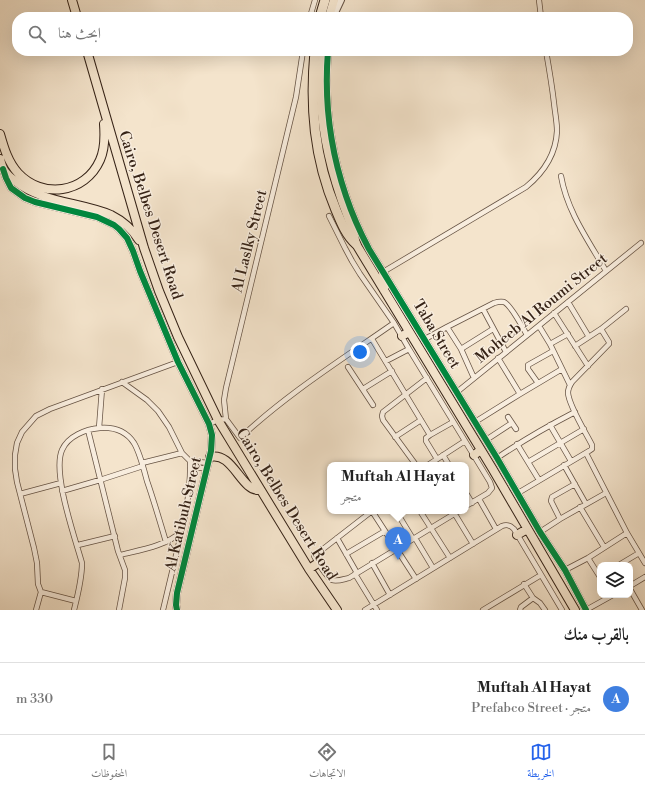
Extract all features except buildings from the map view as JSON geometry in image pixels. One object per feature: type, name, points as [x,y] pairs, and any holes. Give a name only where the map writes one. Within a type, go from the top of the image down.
[{"type":"highway","points":[[72,0],[76,12]]},
{"type":"highway","points":[[324,12],[325,0]]},
{"type":"highway","points":[[326,12],[334,0]]},
{"type":"highway","name":"Cairo, Belbes Desert Road","points":[[87,56],[144,248],[159,291],[178,337],[260,490],[309,569],[337,610]]},
{"type":"highway","points":[[315,56],[312,84],[315,132],[318,152],[323,174],[332,200],[346,232],[356,244],[481,450],[575,610]]},
{"type":"highway","points":[[323,56],[324,65],[321,81],[324,130],[327,150],[356,244]]},
{"type":"highway","points":[[0,134],[9,160],[24,179],[33,185],[46,189],[64,189],[74,186],[86,178],[93,172],[100,161],[104,139],[104,121],[101,104]]},
{"type":"highway","points":[[0,159],[3,169],[10,178],[20,185],[33,193],[107,213],[115,217],[131,229],[144,248]]},
{"type":"highway","points":[[383,272],[384,290]]},
{"type":"highway","points":[[402,336],[409,332]]},
{"type":"highway","points":[[474,455],[481,450]]},
{"type":"highway","points":[[208,463],[214,456],[224,459],[249,486],[256,490],[260,490]]},
{"type":"highway","points":[[517,535],[527,529]]},
{"type":"highway","points":[[309,569],[316,559]]},
{"type":"street","points":[[311,12],[314,0]]},
{"type":"street","points":[[335,12],[341,0]]},
{"type":"street","points":[[539,0],[540,12]]},
{"type":"street","name":"Al Laslky Street","points":[[222,420],[226,388],[296,96],[302,56]]},
{"type":"street","name":"Taba Street","points":[[327,56],[324,65],[333,150],[346,196],[356,223],[369,249],[497,458],[540,532],[565,570],[586,610]]},
{"type":"street","points":[[383,272],[518,192],[540,174],[551,155],[557,132],[547,56]]},
{"type":"street","points":[[3,169],[11,188],[25,198],[97,217],[114,225],[122,232],[130,244],[178,362],[209,424],[222,420],[240,438],[258,420],[280,403],[339,360],[394,323]]},
{"type":"street","points":[[561,176],[564,191],[572,212],[606,270]]},
{"type":"street","points":[[329,216],[344,248],[394,323],[491,485],[491,490],[488,493],[469,504]]},
{"type":"street","name":"Moheeb Al Roumi Street","points":[[457,392],[641,243]]},
{"type":"street","points":[[425,339],[498,302],[505,303],[509,306],[527,335]]},
{"type":"street","points":[[568,302],[589,337]]},
{"type":"street","points":[[483,309],[506,352]]},
{"type":"street","points":[[575,346],[601,329],[626,309]]},
{"type":"street","points":[[554,313],[588,366]]},
{"type":"street","points":[[539,326],[550,344],[552,351],[570,385]]},
{"type":"street","points":[[447,327],[461,349],[474,378]]},
{"type":"street","points":[[461,349],[493,329]]},
{"type":"street","points":[[518,493],[592,449],[592,445],[568,395],[570,385],[609,344],[601,329]]},
{"type":"street","points":[[550,344],[568,334]]},
{"type":"street","points":[[372,338],[430,434]]},
{"type":"street","points":[[386,361],[409,349]]},
{"type":"street","points":[[538,383],[528,369],[528,365],[552,351]]},
{"type":"street","points":[[498,358],[520,394]]},
{"type":"street","points":[[36,610],[41,592],[38,584],[37,563],[15,469],[17,443],[22,432],[36,416],[50,409],[178,362]]},
{"type":"street","points":[[348,367],[373,405]]},
{"type":"street","points":[[475,422],[562,369]]},
{"type":"street","points":[[363,389],[392,371]]},
{"type":"street","points":[[414,462],[383,420],[382,414],[427,378]]},
{"type":"street","points":[[122,382],[147,400],[158,411],[169,427],[182,454],[190,464],[191,476],[182,532],[163,610]]},
{"type":"street","points":[[100,428],[102,389]]},
{"type":"street","points":[[497,458],[517,444],[575,412]]},
{"type":"street","points":[[508,417],[516,429]]},
{"type":"street","points":[[395,437],[421,420]]},
{"type":"street","points":[[437,459],[426,441],[427,437],[453,422]]},
{"type":"street","points":[[486,440],[512,423]]},
{"type":"street","name":"Al Katibuh Street","points":[[177,610],[177,594],[208,463],[212,435],[209,424]]},
{"type":"street","points":[[550,425],[572,461]]},
{"type":"street","points":[[74,610],[81,580],[82,563],[62,491],[60,468],[60,456],[62,449],[70,440],[81,432],[100,428],[120,430],[128,436],[134,444],[142,464],[166,542]]},
{"type":"street","points":[[528,462],[584,429]]},
{"type":"street","points":[[88,430],[125,570],[119,610]]},
{"type":"street","points":[[432,462],[465,441]]},
{"type":"street","points":[[517,444],[539,480]]},
{"type":"street","points":[[588,452],[606,493],[645,563]]},
{"type":"street","points":[[62,491],[100,480],[142,464],[182,454]]},
{"type":"street","points":[[443,455],[447,462]]},
{"type":"street","points":[[190,464],[208,463]]},
{"type":"street","points":[[564,465],[586,504]]},
{"type":"street","points":[[20,494],[61,483]]},
{"type":"street","points":[[560,519],[551,501],[552,497],[575,484]]},
{"type":"street","points":[[540,532],[606,493]]},
{"type":"street","points":[[469,498],[472,503]]},
{"type":"street","points":[[479,498],[496,529]]},
{"type":"street","points":[[580,508],[604,547]]},
{"type":"street","points":[[368,514],[337,538],[316,559],[324,572],[332,580],[343,580],[356,573],[452,514]]},
{"type":"street","points":[[374,514],[416,579]]},
{"type":"street","points":[[398,514],[433,568]]},
{"type":"street","points":[[422,514],[450,558]]},
{"type":"street","points":[[456,514],[473,544]]},
{"type":"street","points":[[365,610],[496,529],[508,525],[511,526],[517,535],[562,610]]},
{"type":"street","points":[[346,554],[385,531]]},
{"type":"street","points":[[120,555],[166,542],[182,532]]},
{"type":"street","points":[[565,570],[588,558],[627,533]]},
{"type":"street","points":[[78,545],[115,536]]},
{"type":"street","points":[[337,538],[377,610]]},
{"type":"street","points":[[624,562],[639,553]]},
{"type":"street","points":[[588,558],[597,572]]},
{"type":"street","points":[[372,563],[390,594]]},
{"type":"street","points":[[483,610],[541,575]]},
{"type":"street","points":[[633,584],[645,577]]},
{"type":"street","points":[[524,584],[533,598],[545,610]]},
{"type":"street","points":[[41,592],[76,601]]},
{"type":"street","points":[[633,594],[642,610]]},
{"type":"street","points":[[520,610],[521,606],[533,598]]},
{"type":"street","points":[[586,610],[607,598]]},
{"type":"street","points":[[490,605],[494,610]]},
{"type":"cycle path","points":[[328,56],[327,88],[332,142],[340,178],[359,230],[540,532],[565,570],[586,610]]},
{"type":"cycle path","points":[[3,169],[11,188],[25,198],[35,202],[97,217],[114,225],[127,238],[178,362],[209,424],[212,435],[211,451],[177,593],[177,610]]},
{"type":"place","name":"Muftah Al Hayat","points":[[398,560]]}]
